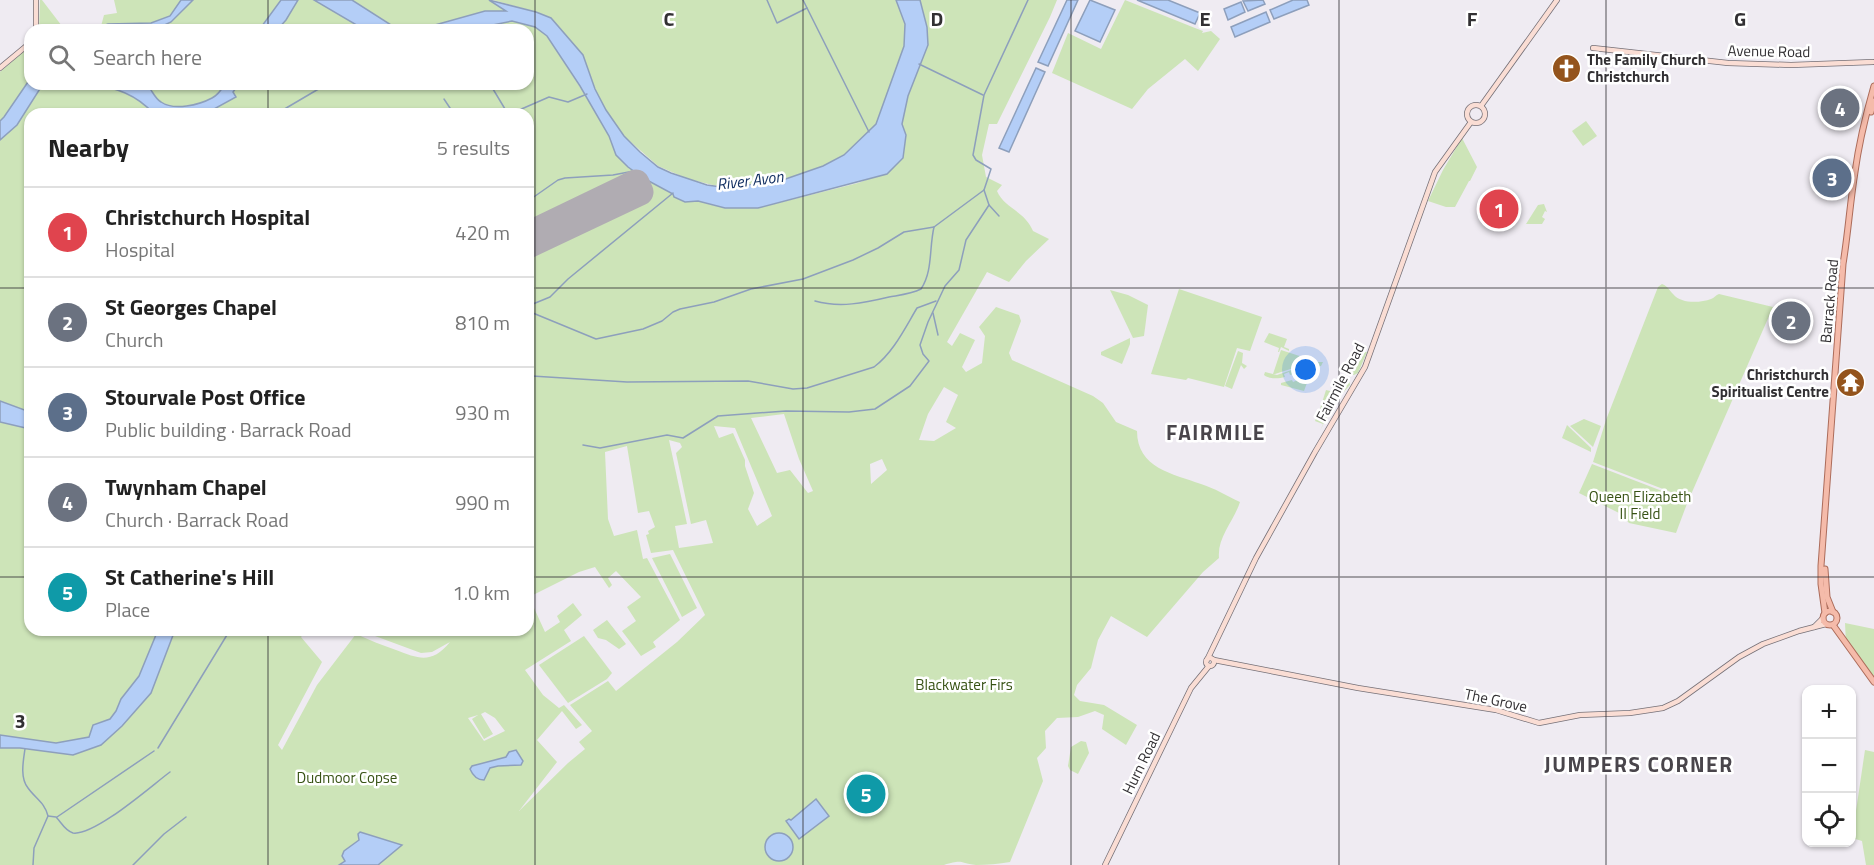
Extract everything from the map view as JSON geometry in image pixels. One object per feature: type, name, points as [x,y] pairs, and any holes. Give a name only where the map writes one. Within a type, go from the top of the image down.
[{"type":"main road","points":[[36,0],[36,24]]},
{"type":"main road","points":[[1480,106],[1557,0]]},
{"type":"main road","points":[[0,68],[24,48]]},
{"type":"main road","name":"Avenue Road","points":[[1593,48],[1728,63],[1791,65],[1873,62]]},
{"type":"main road","name":"Barrack Road","points":[[1825,619],[1821,584],[1843,264],[1855,170],[1874,87]]},
{"type":"main road","name":"Barrack Road","points":[[1865,124],[1874,101]]},
{"type":"main road","points":[[1474,105],[1480,106],[1485,111],[1484,119],[1478,123],[1471,122],[1467,116],[1468,109],[1474,105]]},
{"type":"main road","name":"Fairmile Road","points":[[1210,662],[1213,646],[1264,544],[1314,452],[1365,367],[1431,182],[1449,150],[1471,122]]},
{"type":"main road","name":"Barrack Road","points":[[1823,552],[1827,597],[1833,612]]},
{"type":"main road","points":[[1833,625],[1837,618],[1833,612],[1825,619],[1833,625],[1874,682]]},
{"type":"main road","name":"The Grove","points":[[1210,662],[1496,710],[1539,723],[1580,715],[1663,708],[1678,701],[1763,644],[1814,627],[1825,619]]},
{"type":"main road","name":"Hurn Road","points":[[1105,865],[1181,707],[1210,662]]},
{"type":"green space","points":[[40,0],[42,0],[60,24],[39,24]]},
{"type":"green space","points":[[114,0],[281,0],[263,24],[102,24],[104,15],[117,13]]},
{"type":"green space","points":[[298,0],[314,0],[355,24],[282,24]]},
{"type":"green space","points":[[352,0],[489,0],[507,11],[485,11],[438,24],[390,24]]},
{"type":"green space","points":[[493,0],[1057,0],[997,124],[989,124],[982,155],[986,177],[1002,185],[997,191],[1000,197],[1025,219],[1033,231],[1049,239],[1026,261],[1009,282],[987,272],[947,342],[952,346],[960,333],[975,340],[962,367],[966,372],[982,363],[985,336],[979,327],[996,307],[1019,315],[1021,321],[1009,353],[1012,360],[1093,396],[1103,403],[1116,422],[1137,431],[1143,453],[1158,468],[1211,488],[1240,502],[1223,536],[1219,558],[1203,572],[1147,637],[1111,616],[1098,640],[1091,668],[1077,685],[1074,695],[1080,701],[1104,705],[1137,725],[1126,745],[1102,729],[1104,715],[1095,711],[1078,717],[1057,718],[1045,731],[1046,748],[1037,758],[1043,781],[1010,862],[997,864],[976,865],[958,862],[944,865],[378,865],[402,845],[360,832],[359,840],[344,851],[345,861],[339,865],[0,865],[0,422],[24,428],[24,636],[302,636],[322,662],[278,745],[282,750],[317,685],[354,636],[361,636],[404,653],[425,658],[437,654],[450,642],[432,652],[421,653],[375,636],[534,636],[534,608],[545,632],[560,622],[557,616],[573,603],[582,615],[564,630],[571,641],[525,670],[543,695],[559,708],[564,705],[582,725],[576,729],[562,711],[537,740],[557,762],[519,811],[585,749],[579,742],[592,731],[570,705],[608,681],[616,691],[677,642],[705,615],[673,550],[651,553],[646,535],[655,527],[649,511],[638,513],[627,446],[605,452],[608,519],[614,536],[637,530],[643,559],[647,558],[680,620],[653,642],[656,647],[641,656],[622,631],[636,621],[627,607],[641,597],[616,571],[608,578],[612,585],[609,588],[595,567],[579,572],[534,594],[534,108],[216,108],[235,97],[234,90],[534,90],[534,27],[547,36],[587,98],[609,136],[616,155],[645,179],[659,185],[684,202],[698,201],[716,206],[758,208],[887,174],[903,158],[906,135],[877,124],[844,155],[823,166],[777,182],[721,187],[688,179],[658,166],[624,136],[595,89],[583,55],[551,18]],"holes":[[[944,387],[958,395],[946,422],[956,428],[934,441],[919,440],[928,414]],[[784,414],[799,459],[813,491],[808,493],[790,470],[777,473],[751,418]],[[714,426],[735,428],[772,516],[757,526],[748,509],[754,493],[745,460],[733,433],[719,438]],[[669,440],[680,443],[682,447],[676,453],[691,524],[706,520],[713,543],[679,548],[675,526],[687,524]],[[882,459],[887,470],[871,484],[870,464]],[[485,712],[495,718],[505,731],[484,741],[468,718],[478,715],[472,719],[484,739],[493,734],[481,714]]]},
{"type":"green space","points":[[1125,0],[1203,31],[1202,33],[1211,31],[1220,39],[1198,71],[1185,59],[1148,89],[1132,109],[1052,73],[1068,33],[1101,49]]},
{"type":"green space","points":[[512,21],[524,24],[497,24]]},
{"type":"green space","points":[[24,51],[24,88],[0,121],[0,72]]},
{"type":"green space","points":[[39,90],[119,90],[147,108],[28,108]]},
{"type":"green space","points":[[151,90],[221,90],[212,98],[200,103],[179,107],[166,105]]},
{"type":"green space","points":[[24,114],[24,411],[0,404],[0,140],[17,125]]},
{"type":"green space","points":[[1586,121],[1597,136],[1583,146],[1572,131]]},
{"type":"green space","points":[[1462,138],[1477,167],[1470,181],[1455,207],[1446,207],[1428,201],[1443,170]]},
{"type":"green space","points":[[1544,204],[1547,212],[1545,211],[1542,217],[1545,219],[1542,224],[1526,224],[1538,205]]},
{"type":"green space","points":[[1662,284],[1681,300],[1696,302],[1712,299],[1719,294],[1773,307],[1689,499],[1593,462],[1606,420],[1658,287]]},
{"type":"green space","points":[[1179,289],[1262,317],[1250,351],[1237,348],[1224,387],[1188,378],[1186,380],[1151,374]]},
{"type":"green space","points":[[1110,290],[1128,295],[1148,305],[1144,336],[1133,338]]},
{"type":"green space","points":[[1269,333],[1287,339],[1284,347],[1289,351],[1281,347],[1278,352],[1279,348],[1264,342]]},
{"type":"green space","points":[[1130,338],[1122,364],[1101,355],[1101,352]]},
{"type":"green space","points":[[1281,350],[1315,361],[1273,374]]},
{"type":"green space","points":[[1238,351],[1243,353],[1242,363],[1247,366],[1244,369],[1241,365],[1232,389],[1225,386]]},
{"type":"green space","points":[[1367,352],[1358,373],[1354,375],[1347,373],[1350,362],[1358,364]]},
{"type":"green space","points":[[1315,362],[1323,362],[1321,366],[1301,371],[1300,368],[1296,370],[1297,373],[1290,375],[1289,372],[1282,378],[1271,378],[1264,375],[1265,372],[1277,375]]},
{"type":"green space","points":[[1311,372],[1304,391],[1281,385],[1281,383],[1300,379],[1300,376]]},
{"type":"green space","points":[[1340,377],[1349,380],[1350,385],[1333,404],[1320,431],[1323,424],[1315,421],[1319,410],[1328,411],[1320,409],[1326,390],[1334,392]]},
{"type":"green space","points":[[1584,419],[1601,426],[1593,447],[1570,426]]},
{"type":"green space","points":[[1567,425],[1591,448],[1591,452],[1562,438]]},
{"type":"green space","name":"Queen Elizabeth II Field","points":[[1592,464],[1688,501],[1676,533],[1629,523],[1621,514],[1579,493]]},
{"type":"green space","points":[[670,554],[697,608],[682,617],[652,558]]},
{"type":"green space","points":[[607,620],[626,644],[619,649],[606,640],[598,638],[593,630]]},
{"type":"green space","points":[[1845,623],[1874,629],[1874,682],[1846,644]]},
{"type":"green space","points":[[584,636],[612,673],[607,679],[568,703],[539,665]]},
{"type":"green space","points":[[1081,741],[1086,742],[1089,753],[1078,774],[1070,770],[1068,766],[1071,747]]},
{"type":"green space","points":[[1865,750],[1874,752],[1874,865],[1866,865],[1862,841],[1856,839],[1856,811]]},
{"type":"water","points":[[181,0],[193,0],[167,24],[108,24],[151,23],[170,16]]},
{"type":"water","points":[[281,0],[298,0],[282,24],[263,24]]},
{"type":"water","points":[[314,0],[352,0],[390,24],[355,24]]},
{"type":"water","points":[[489,0],[551,18],[583,55],[595,89],[624,136],[658,167],[707,185],[721,187],[777,182],[823,166],[844,155],[876,124],[904,46],[905,24],[896,0],[920,0],[927,27],[928,45],[908,96],[902,124],[906,135],[903,158],[887,174],[758,208],[725,208],[698,201],[685,202],[628,167],[616,155],[609,136],[580,86],[547,36],[534,27],[534,24],[512,21],[497,24],[438,24],[485,11],[506,11]]},
{"type":"water","points":[[1067,0],[1078,0],[1048,66],[1038,62]]},
{"type":"water","points":[[1090,0],[1115,10],[1100,42],[1075,31]]},
{"type":"water","points":[[1137,0],[1168,0],[1200,13],[1195,24]]},
{"type":"water","points":[[1263,0],[1265,4],[1248,11],[1243,1]]},
{"type":"water","points":[[1293,0],[1307,0],[1309,5],[1274,19],[1270,10]]},
{"type":"water","points":[[1241,2],[1245,12],[1228,20],[1224,9]]},
{"type":"water","points":[[1266,12],[1270,22],[1235,37],[1231,27]]},
{"type":"water","points":[[1036,68],[1045,72],[1009,152],[999,148]]},
{"type":"water","points":[[24,88],[24,90],[39,90],[28,108],[24,108],[24,114],[17,125],[0,140],[0,121]]},
{"type":"water","points":[[115,90],[151,90],[161,102],[179,107],[200,103],[212,98],[221,90],[234,90],[233,92],[236,97],[216,108],[148,108],[125,93]]},
{"type":"water","points":[[0,401],[24,410],[24,428],[0,422]]},
{"type":"water","points":[[156,636],[173,636],[151,693],[122,726],[101,745],[73,755],[20,748],[0,748],[0,735],[56,743],[89,737],[93,725],[110,719],[121,699],[139,676]]},
{"type":"water","points":[[516,750],[523,761],[521,765],[490,768],[484,780],[472,774],[470,769],[472,766],[506,757],[509,752]]},
{"type":"water","points":[[816,799],[829,816],[799,839],[786,821],[791,820]]},
{"type":"water","points":[[360,832],[402,845],[378,865],[339,865],[345,861],[342,856],[344,851],[359,840]]},
{"type":"water","points":[[779,833],[789,837],[793,847],[789,857],[779,861],[769,857],[765,847],[769,837]]},
{"type":"waterway","points":[[767,0],[777,23],[807,8]]},
{"type":"waterway","points":[[803,0],[869,132]]},
{"type":"waterway","points":[[534,313],[596,339],[643,329],[662,321],[680,309],[714,302],[751,289],[803,279],[853,260],[904,232],[934,227],[984,190],[991,169],[976,160],[973,155],[984,95],[1028,0]]},
{"type":"waterway","points":[[919,64],[983,95]]},
{"type":"waterway","points":[[286,108],[317,90]]},
{"type":"waterway","points":[[494,90],[504,108]]},
{"type":"waterway","points":[[524,108],[549,97],[568,102],[587,94]]},
{"type":"waterway","points":[[444,99],[450,108]]},
{"type":"waterway","points":[[534,197],[558,180],[565,178],[613,175],[634,171]]},
{"type":"waterway","points":[[984,190],[989,205],[999,216]]},
{"type":"waterway","points":[[534,304],[550,297],[568,279],[673,193]]},
{"type":"waterway","points":[[583,445],[600,448],[667,435],[683,438],[718,416],[786,411],[849,412],[875,409],[910,386],[929,361],[920,345],[928,322],[945,286],[959,270],[966,240],[989,205]]},
{"type":"waterway","points":[[815,301],[852,304],[921,289],[929,267],[934,227]]},
{"type":"waterway","points":[[534,376],[627,382],[748,381],[793,389],[807,388],[874,367],[893,347],[917,308],[936,301]]},
{"type":"waterway","points":[[933,313],[938,335]]},
{"type":"waterway","points":[[158,748],[226,636]]},
{"type":"waterway","points":[[25,749],[23,770],[25,784],[40,801],[48,816],[34,848],[33,865]]},
{"type":"waterway","points":[[57,817],[154,751]]},
{"type":"waterway","points":[[48,816],[56,817],[70,832],[83,832],[108,819],[170,772]]},
{"type":"waterway","points":[[133,865],[164,834],[186,817]]},
{"type":"runway","points":[[534,232],[636,183],[640,192],[534,242]]},
{"type":"place","name":"The Family Church Christchurch","points":[[1566,68]]},
{"type":"place","name":"Twynham Chapel","points":[[1840,108]]},
{"type":"place","name":"Stourvale Post Office","points":[[1832,178]]},
{"type":"place","name":"Christchurch Hospital","points":[[1499,209]]},
{"type":"place","name":"St Georges Chapel","points":[[1791,321]]},
{"type":"place","name":"Christchurch Spiritualist Centre","points":[[1850,383]]},
{"type":"place","name":"St Catherine's Hill","points":[[866,794]]},
{"type":"district","name":"FAIRMILE","points":[[1216,432]]},
{"type":"district","name":"JUMPERS CORNER","points":[[1639,764]]},
{"type":"water label","name":"River Avon","points":[[750,180]]},
{"type":"park label","name":"Blackwater Firs","points":[[964,684]]},
{"type":"park label","name":"Dudmoor Copse","points":[[347,777]]}]
